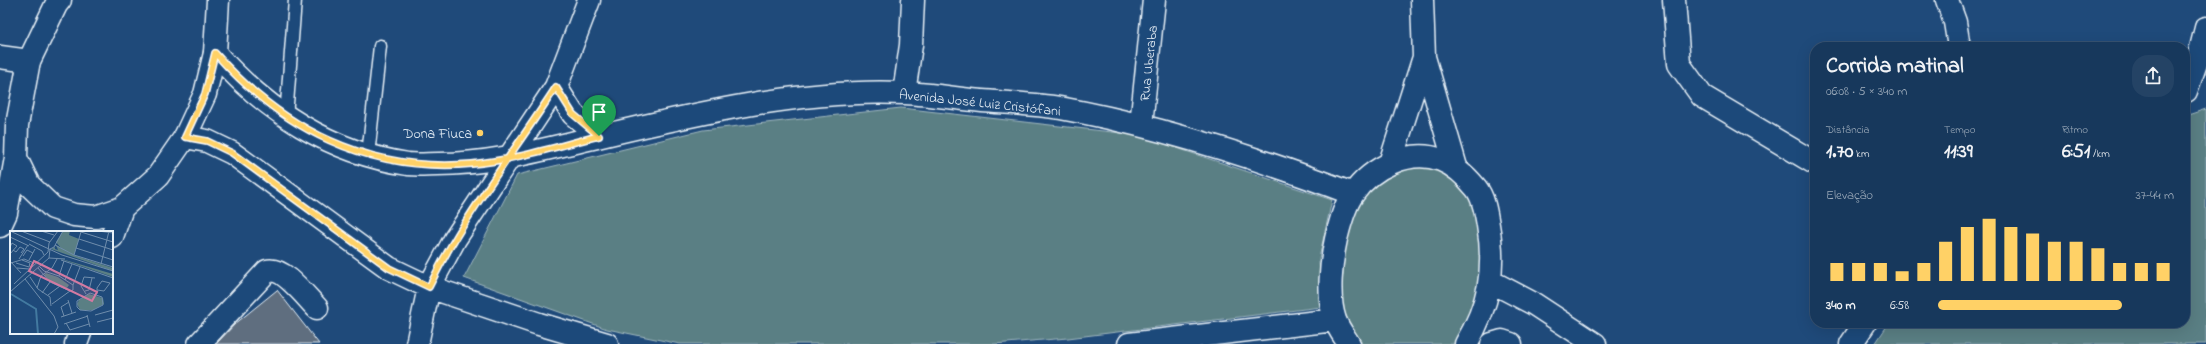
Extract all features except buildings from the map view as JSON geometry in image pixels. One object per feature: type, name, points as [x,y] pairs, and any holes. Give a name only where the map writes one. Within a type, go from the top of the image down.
[{"type":"street","points":[[0,226],[6,213],[16,158],[17,125],[29,61],[56,5],[60,0]]},
{"type":"street","points":[[16,158],[29,185],[53,208],[74,214],[96,217],[122,208],[158,176],[185,137],[205,94],[215,53],[218,0]]},
{"type":"street","points":[[417,344],[429,287],[454,239],[556,87],[589,0]]},
{"type":"street","points":[[904,93],[911,45],[913,0]]},
{"type":"street","name":"Rua Uberaba","points":[[1141,126],[1154,0]]},
{"type":"street","points":[[1422,0],[1424,57],[1456,168]]},
{"type":"street","points":[[1674,0],[1679,64],[1702,96],[1810,160]]},
{"type":"street","points":[[1947,0],[1955,22],[1958,42]]},
{"type":"street","points":[[2190,78],[2200,52],[2206,28]]},
{"type":"street","name":"Avenida José Luiz Cristófani","points":[[215,53],[238,79],[273,108],[314,134],[368,155],[410,164],[472,164],[509,158],[656,123],[777,100],[846,94],[904,93],[1058,108],[1141,126],[1184,136],[1306,176],[1353,194]]},
{"type":"street","points":[[0,56],[29,61]]},
{"type":"street","points":[[1390,163],[1424,57]]},
{"type":"street","points":[[556,87],[573,114],[599,136]]},
{"type":"street","points":[[2190,90],[2206,87]]},
{"type":"street","points":[[185,137],[207,141],[232,153],[389,268],[429,287],[539,324],[607,344]]},
{"type":"street","points":[[1349,344],[1335,320],[1330,286],[1334,251],[1340,224],[1353,194],[1369,176],[1390,163],[1417,157],[1440,159],[1456,168],[1477,189],[1486,210],[1492,248],[1490,280],[1480,319],[1466,344]]},
{"type":"street","points":[[113,234],[122,208]]},
{"type":"street","points":[[199,344],[267,271],[272,270],[281,272],[317,308]]},
{"type":"street","points":[[1490,280],[1534,304],[1595,344]]},
{"type":"street","points":[[1129,344],[1335,320]]},
{"type":"street","points":[[1852,344],[1862,328]]},
{"type":"street","points":[[76,344],[80,334]]},
{"type":"street","points":[[1492,344],[1502,341],[1511,344]]},
{"type":"lane","points":[[286,117],[295,0]]},
{"type":"lane","points":[[368,155],[380,46]]},
{"type":"green space","points":[[901,108],[1138,135],[1332,200],[1319,258],[1321,307],[1068,338],[994,344],[680,344],[607,329],[464,278],[517,175],[703,130]]},
{"type":"green space","points":[[2206,109],[2206,344],[1875,344],[1886,328],[2190,328],[2190,114]]},
{"type":"green space","points":[[1436,165],[1473,192],[1483,246],[1484,285],[1459,344],[1356,344],[1342,318],[1339,251],[1356,199],[1397,169]]},
{"type":"place","name":"Dona Fiuca","points":[[480,133]]},
{"type":"route","points":[[599,136],[509,158],[472,164],[410,164],[368,155],[314,134],[273,108],[238,79],[215,53],[205,94],[185,137],[207,141],[232,153],[389,268],[429,287],[454,239],[509,158],[539,114],[556,87],[573,114],[599,136]]}]
